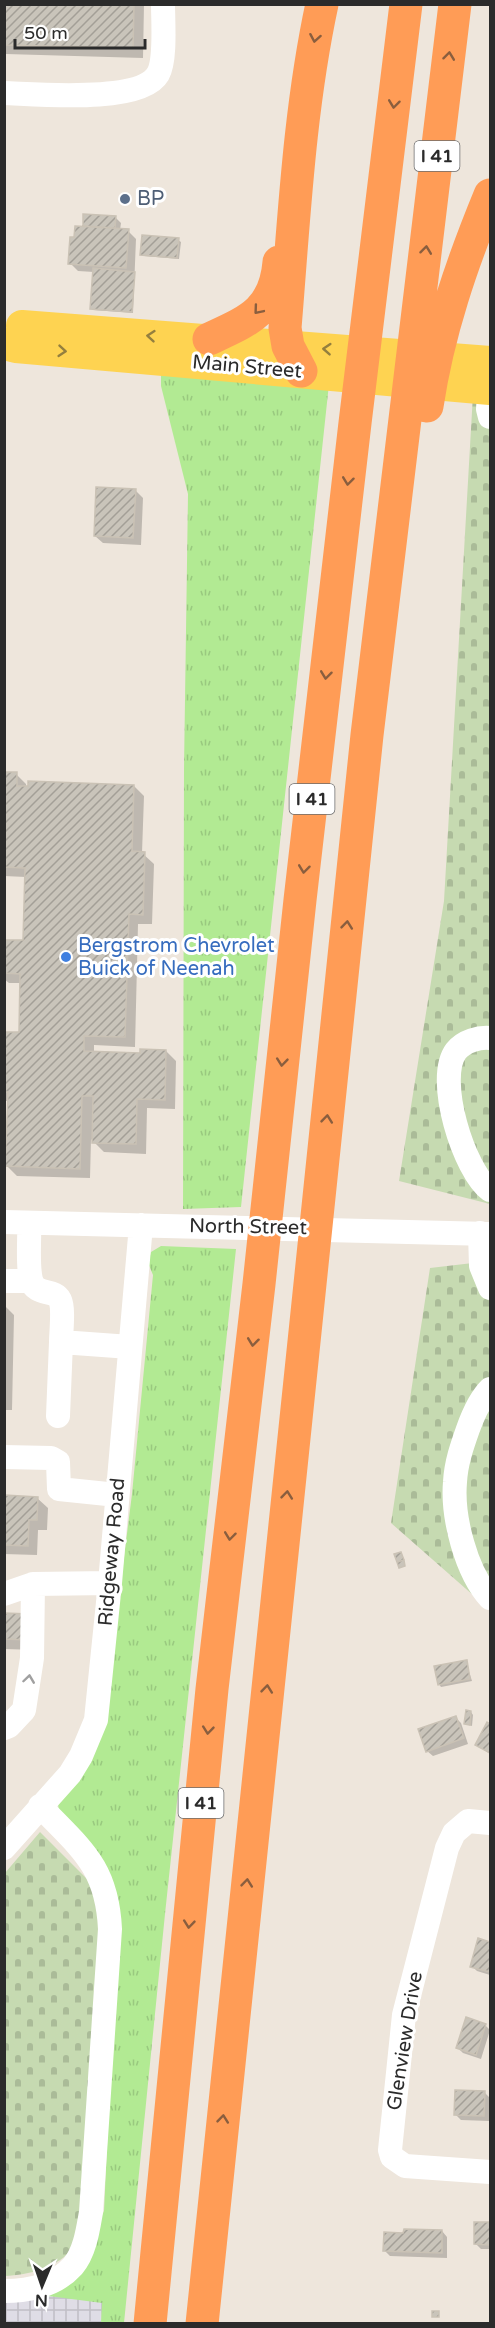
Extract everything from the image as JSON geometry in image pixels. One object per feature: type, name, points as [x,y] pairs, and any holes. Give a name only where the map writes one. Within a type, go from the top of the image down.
[{"type":"highway","points":[[294,359],[285,328],[299,159],[309,72],[322,4]]},
{"type":"highway","name":"I 41","points":[[150,2324],[212,1689],[355,423],[406,4]]},
{"type":"highway","name":"I 41","points":[[202,2324],[367,735],[399,626],[414,427],[430,387],[433,309],[455,4]]},
{"type":"highway","points":[[209,339],[253,317],[275,286],[288,154],[296,100],[309,72]]},
{"type":"highway","points":[[433,309],[466,252],[490,195]]},
{"type":"highway","points":[[219,2160],[225,2324]]},
{"type":"main road","name":"Main Street","points":[[4,328],[17,326],[209,339],[294,359],[490,389]]},
{"type":"main road","name":"Main Street","points":[[4,344],[61,351],[294,359],[490,362]]},
{"type":"street","points":[[4,93],[116,94],[143,87],[158,74],[164,46],[163,4]]},
{"type":"street","points":[[490,379],[488,409],[490,417]]},
{"type":"street","points":[[490,1038],[467,1042],[456,1051],[450,1078],[459,1141],[469,1162],[490,1190]]},
{"type":"street","name":"North Street","points":[[4,1222],[485,1234]]},
{"type":"street","points":[[29,1223],[32,1281],[39,1291],[55,1294],[60,1298],[62,1305],[58,1416]]},
{"type":"street","name":"Ridgeway Road","points":[[4,1848],[70,1774],[81,1756],[96,1720],[141,1225]]},
{"type":"street","points":[[485,1234],[481,1266],[490,1288]]},
{"type":"street","points":[[4,1281],[32,1281]]},
{"type":"street","points":[[61,1342],[130,1347]]},
{"type":"street","points":[[490,1389],[473,1415],[460,1451],[454,1482],[456,1512],[462,1540],[472,1571],[490,1598]]},
{"type":"street","points":[[4,1457],[51,1458],[58,1462],[59,1489],[117,1495]]},
{"type":"street","points":[[4,1594],[33,1584],[110,1583]]},
{"type":"street","points":[[4,1728],[9,1726],[24,1710],[32,1658],[33,1584]]},
{"type":"street","points":[[4,2291],[33,2289],[54,2280],[74,2265],[86,2238],[92,2212],[110,1929],[109,1910],[98,1872],[83,1852],[40,1806]]},
{"type":"street","name":"Glenview Drive","points":[[490,1823],[468,1821],[454,1833],[447,1848],[404,2015],[390,2150],[392,2157],[405,2166],[490,2172]]},
{"type":"shaded area","points":[[5,2294],[103,2297],[101,2323],[5,2324]]},
{"type":"green space","points":[[161,371],[329,384],[241,1207],[183,1209],[184,769],[188,494],[161,386]]},
{"type":"green space","points":[[473,394],[490,396],[490,1204],[399,1181],[444,901]]},
{"type":"green space","points":[[161,1246],[236,1249],[124,2323],[101,2323],[102,2303],[41,2295],[80,2266],[104,2211],[118,1910],[59,1811],[58,1804],[108,1684],[132,1494],[153,1275],[148,1263],[151,1252]]},
{"type":"green space","points":[[490,1261],[490,1610],[391,1523],[430,1268]]},
{"type":"green space","points":[[40,1832],[102,1894],[89,2207],[76,2243],[60,2260],[33,2272],[5,2276],[5,1873]]},
{"type":"building","points":[[4,4],[134,4],[133,48],[4,45]]},
{"type":"building","points":[[83,214],[116,216],[115,228],[83,226]]},
{"type":"building","points":[[75,226],[129,229],[126,268],[68,264],[70,237],[74,237]]},
{"type":"building","points":[[142,235],[179,238],[177,258],[140,255]]},
{"type":"building","points":[[93,268],[135,272],[132,312],[90,309]]},
{"type":"building","points":[[96,487],[136,489],[133,538],[94,536]]},
{"type":"building","name":"Bergstrom Chevrolet Buick of Neenah","points":[[4,772],[17,772],[17,786],[28,786],[28,781],[134,785],[132,851],[145,852],[143,915],[129,914],[125,1037],[84,1036],[84,1051],[140,1053],[140,1049],[166,1050],[165,1100],[137,1099],[136,1144],[92,1143],[93,1096],[82,1096],[80,1169],[5,1166],[8,1092],[4,1092],[4,1032],[19,1032],[20,974],[4,973],[4,940],[23,940],[25,868],[4,867]]},
{"type":"building","points":[[4,1495],[38,1497],[37,1520],[29,1520],[28,1546],[4,1545]]},
{"type":"building","points":[[401,1552],[404,1560],[397,1562],[394,1554]]},
{"type":"building","points":[[404,1560],[405,1566],[399,1568],[397,1562]]},
{"type":"building","points":[[4,1613],[29,1614],[29,1640],[4,1639]]},
{"type":"building","points":[[467,1660],[470,1679],[438,1685],[434,1666]]},
{"type":"building","points":[[466,1710],[471,1711],[470,1725],[464,1724]]},
{"type":"building","points":[[456,1716],[464,1738],[426,1752],[418,1729]]},
{"type":"building","points":[[487,1722],[490,1724],[490,1753],[475,1745]]},
{"type":"building","points":[[478,1938],[490,1942],[490,1972],[470,1967]]},
{"type":"building","points":[[466,2017],[486,2024],[476,2055],[456,2048]]},
{"type":"building","points":[[455,2090],[485,2091],[484,2116],[454,2115]]},
{"type":"building","points":[[474,2222],[490,2222],[490,2245],[474,2244]]},
{"type":"building","points":[[404,2229],[442,2230],[442,2253],[383,2251],[384,2232],[403,2233]]},
{"type":"building","points":[[432,2311],[439,2311],[439,2317],[432,2317]]},
{"type":"place","name":"BP","points":[[125,199]]},
{"type":"place","name":"Bergstrom Chevrolet Buick of Neenah","points":[[66,957]]}]
